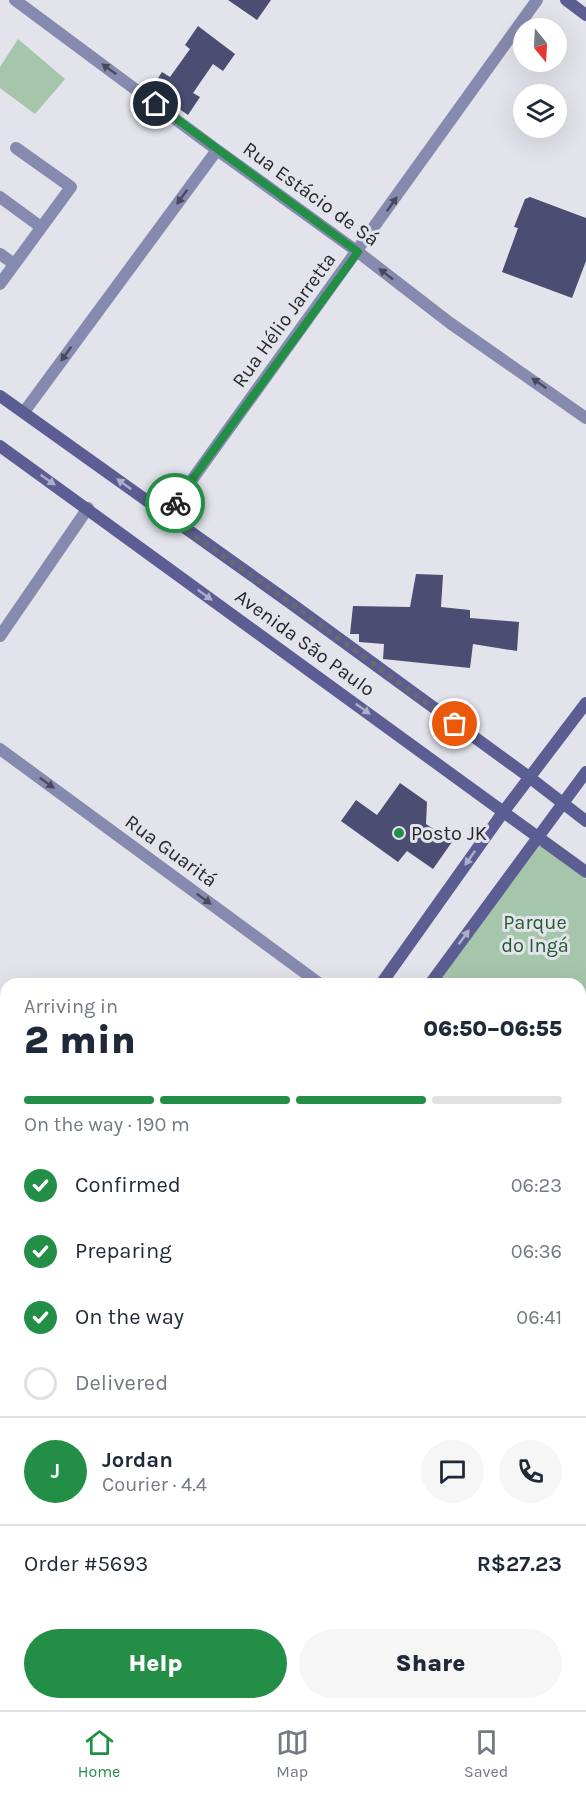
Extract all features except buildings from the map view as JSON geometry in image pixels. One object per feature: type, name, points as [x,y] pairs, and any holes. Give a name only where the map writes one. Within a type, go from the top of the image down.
[{"type":"main road","points":[[566,0],[586,15]]},
{"type":"main road","name":"Avenida São Paulo","points":[[0,396],[289,602],[586,821]]},
{"type":"main road","name":"Avenida São Paulo","points":[[0,446],[586,872]]},
{"type":"main road","points":[[385,978],[504,811],[586,703]]},
{"type":"main road","points":[[434,978],[586,772]]},
{"type":"street","name":"Rua Estácio de Sá","points":[[15,0],[358,252],[450,323],[586,418]]},
{"type":"street","name":"Rua Hélio Jarretta","points":[[166,516],[537,0]]},
{"type":"street","points":[[0,284],[71,187],[16,148]]},
{"type":"street","points":[[24,412],[217,150]]},
{"type":"street","points":[[0,197],[41,227]]},
{"type":"street","points":[[0,254],[14,264]]},
{"type":"street","points":[[0,636],[88,508]]},
{"type":"street","name":"Rua Guaritá","points":[[0,749],[312,978]]},
{"type":"green space","points":[[18,39],[65,79],[35,114],[0,88],[0,67]]},
{"type":"green space","name":"Parque do Ingá","points":[[540,845],[586,879],[586,978],[440,978]]},
{"type":"way so far","points":[[175,503],[166,516],[289,602],[455,724]]},
{"type":"place","name":"Posto JK","points":[[399,833]]},
{"type":"route","points":[[156,104],[358,252],[175,503]]}]
